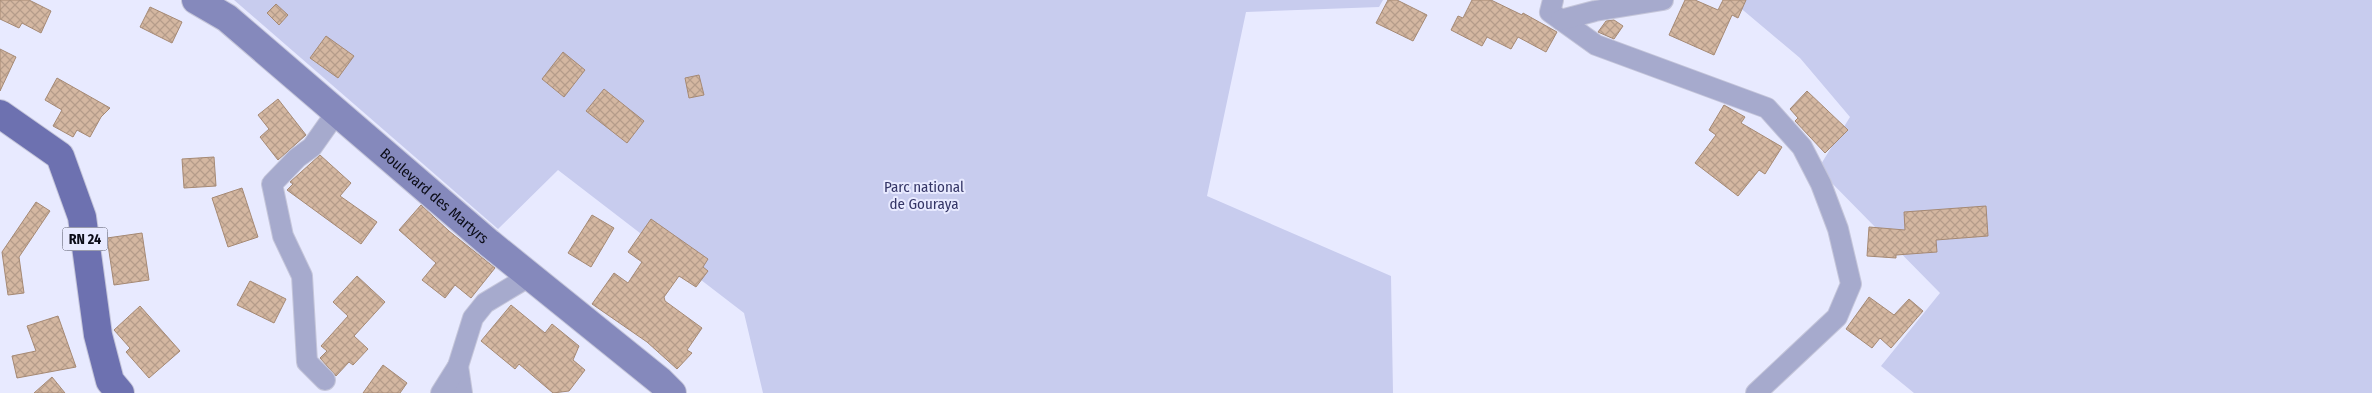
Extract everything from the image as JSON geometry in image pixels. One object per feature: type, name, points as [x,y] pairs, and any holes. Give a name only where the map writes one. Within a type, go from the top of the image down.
[{"type":"main road","name":"Boulevard des Martyrs","points":[[196,0],[227,18],[336,113],[530,276],[660,381],[672,393]]},
{"type":"main road","name":"RN 24","points":[[0,114],[60,156],[82,216],[98,335],[110,381],[120,393]]},
{"type":"street","points":[[1553,0],[1550,12],[1596,45],[1767,108],[1802,147],[1821,184],[1838,229],[1851,284],[1837,317],[1756,393]]},
{"type":"street","points":[[1561,20],[1595,11],[1663,0]]},
{"type":"street","points":[[325,380],[307,362],[302,276],[283,236],[272,184],[297,158],[312,148],[336,113]]},
{"type":"street","points":[[441,393],[458,366],[473,318],[485,303],[530,276]]},
{"type":"street","points":[[458,366],[462,393]]},
{"type":"green space","name":"Parc national de Gouraya","points":[[234,0],[1383,0],[1379,7],[1246,12],[1207,196],[1391,276],[1393,393],[763,393],[744,313],[558,170],[498,229]]},
{"type":"green space","points":[[1731,0],[2372,0],[2372,393],[1914,393],[1881,366],[1940,293],[1818,169],[1850,117],[1800,58]]},
{"type":"building","points":[[0,0],[29,0],[51,11],[41,33],[22,23],[19,28],[0,19]]},
{"type":"building","points":[[1388,0],[1397,0],[1427,15],[1413,41],[1376,23]]},
{"type":"building","points":[[1472,0],[1491,0],[1522,15],[1523,13],[1557,32],[1546,52],[1518,37],[1511,49],[1487,37],[1482,46],[1451,30],[1458,16],[1463,18]]},
{"type":"building","points":[[1685,0],[1695,0],[1718,10],[1723,0],[1746,0],[1738,18],[1732,15],[1714,55],[1669,35]]},
{"type":"building","points":[[276,4],[288,15],[279,25],[267,13]]},
{"type":"building","points":[[150,7],[182,22],[172,43],[140,27]]},
{"type":"building","points":[[1614,20],[1623,26],[1614,39],[1598,32],[1606,21]]},
{"type":"building","points":[[326,36],[354,56],[338,78],[310,58]]},
{"type":"building","points":[[0,49],[16,57],[0,91]]},
{"type":"building","points":[[563,52],[585,70],[564,97],[542,79]]},
{"type":"building","points":[[699,75],[704,95],[689,98],[685,78]]},
{"type":"building","points":[[57,78],[110,108],[101,117],[90,137],[77,130],[73,137],[53,126],[62,110],[45,100]]},
{"type":"building","points":[[604,89],[644,121],[627,143],[586,111]]},
{"type":"building","points":[[1807,91],[1848,130],[1825,153],[1795,121],[1798,118],[1790,109]]},
{"type":"building","points":[[278,99],[306,135],[278,160],[260,137],[269,129],[258,115]]},
{"type":"building","points":[[1724,105],[1745,117],[1741,123],[1782,147],[1765,174],[1759,170],[1738,196],[1695,163],[1716,135],[1709,130]]},
{"type":"building","points":[[320,155],[351,183],[340,196],[377,222],[361,244],[287,190],[293,184],[290,182]]},
{"type":"building","points":[[214,157],[216,186],[184,188],[182,159]]},
{"type":"building","points":[[242,188],[258,237],[228,247],[212,198]]},
{"type":"building","points":[[36,202],[50,211],[19,257],[24,293],[8,295],[2,252]]},
{"type":"building","points":[[421,205],[449,231],[495,268],[471,298],[455,285],[445,298],[422,280],[436,263],[399,230]]},
{"type":"building","points":[[1986,206],[1988,236],[1936,240],[1937,252],[1896,255],[1896,258],[1867,256],[1869,227],[1905,230],[1904,212]]},
{"type":"building","points":[[592,215],[614,228],[591,267],[568,253]]},
{"type":"building","points":[[651,219],[708,259],[703,267],[708,271],[696,287],[679,276],[664,297],[665,301],[702,328],[687,350],[692,353],[677,369],[647,342],[592,304],[614,273],[628,283],[642,262],[628,252]]},
{"type":"building","points":[[142,233],[149,280],[114,285],[107,238]]},
{"type":"building","points":[[357,276],[385,302],[354,336],[368,349],[353,365],[349,362],[336,376],[320,358],[327,351],[321,346],[348,316],[333,302]]},
{"type":"building","points":[[250,281],[286,299],[274,323],[237,305]]},
{"type":"building","points":[[1869,297],[1894,315],[1909,299],[1923,311],[1891,348],[1880,338],[1872,348],[1846,329]]},
{"type":"building","points":[[511,305],[545,333],[552,324],[579,346],[573,360],[585,370],[569,391],[553,393],[519,364],[515,369],[481,341]]},
{"type":"building","points":[[140,306],[180,351],[149,378],[126,352],[130,348],[114,330]]},
{"type":"building","points":[[58,316],[76,367],[17,378],[12,356],[36,351],[27,326]]},
{"type":"building","points":[[383,365],[407,383],[400,393],[363,393]]},
{"type":"building","points":[[52,377],[65,393],[34,393]]}]
